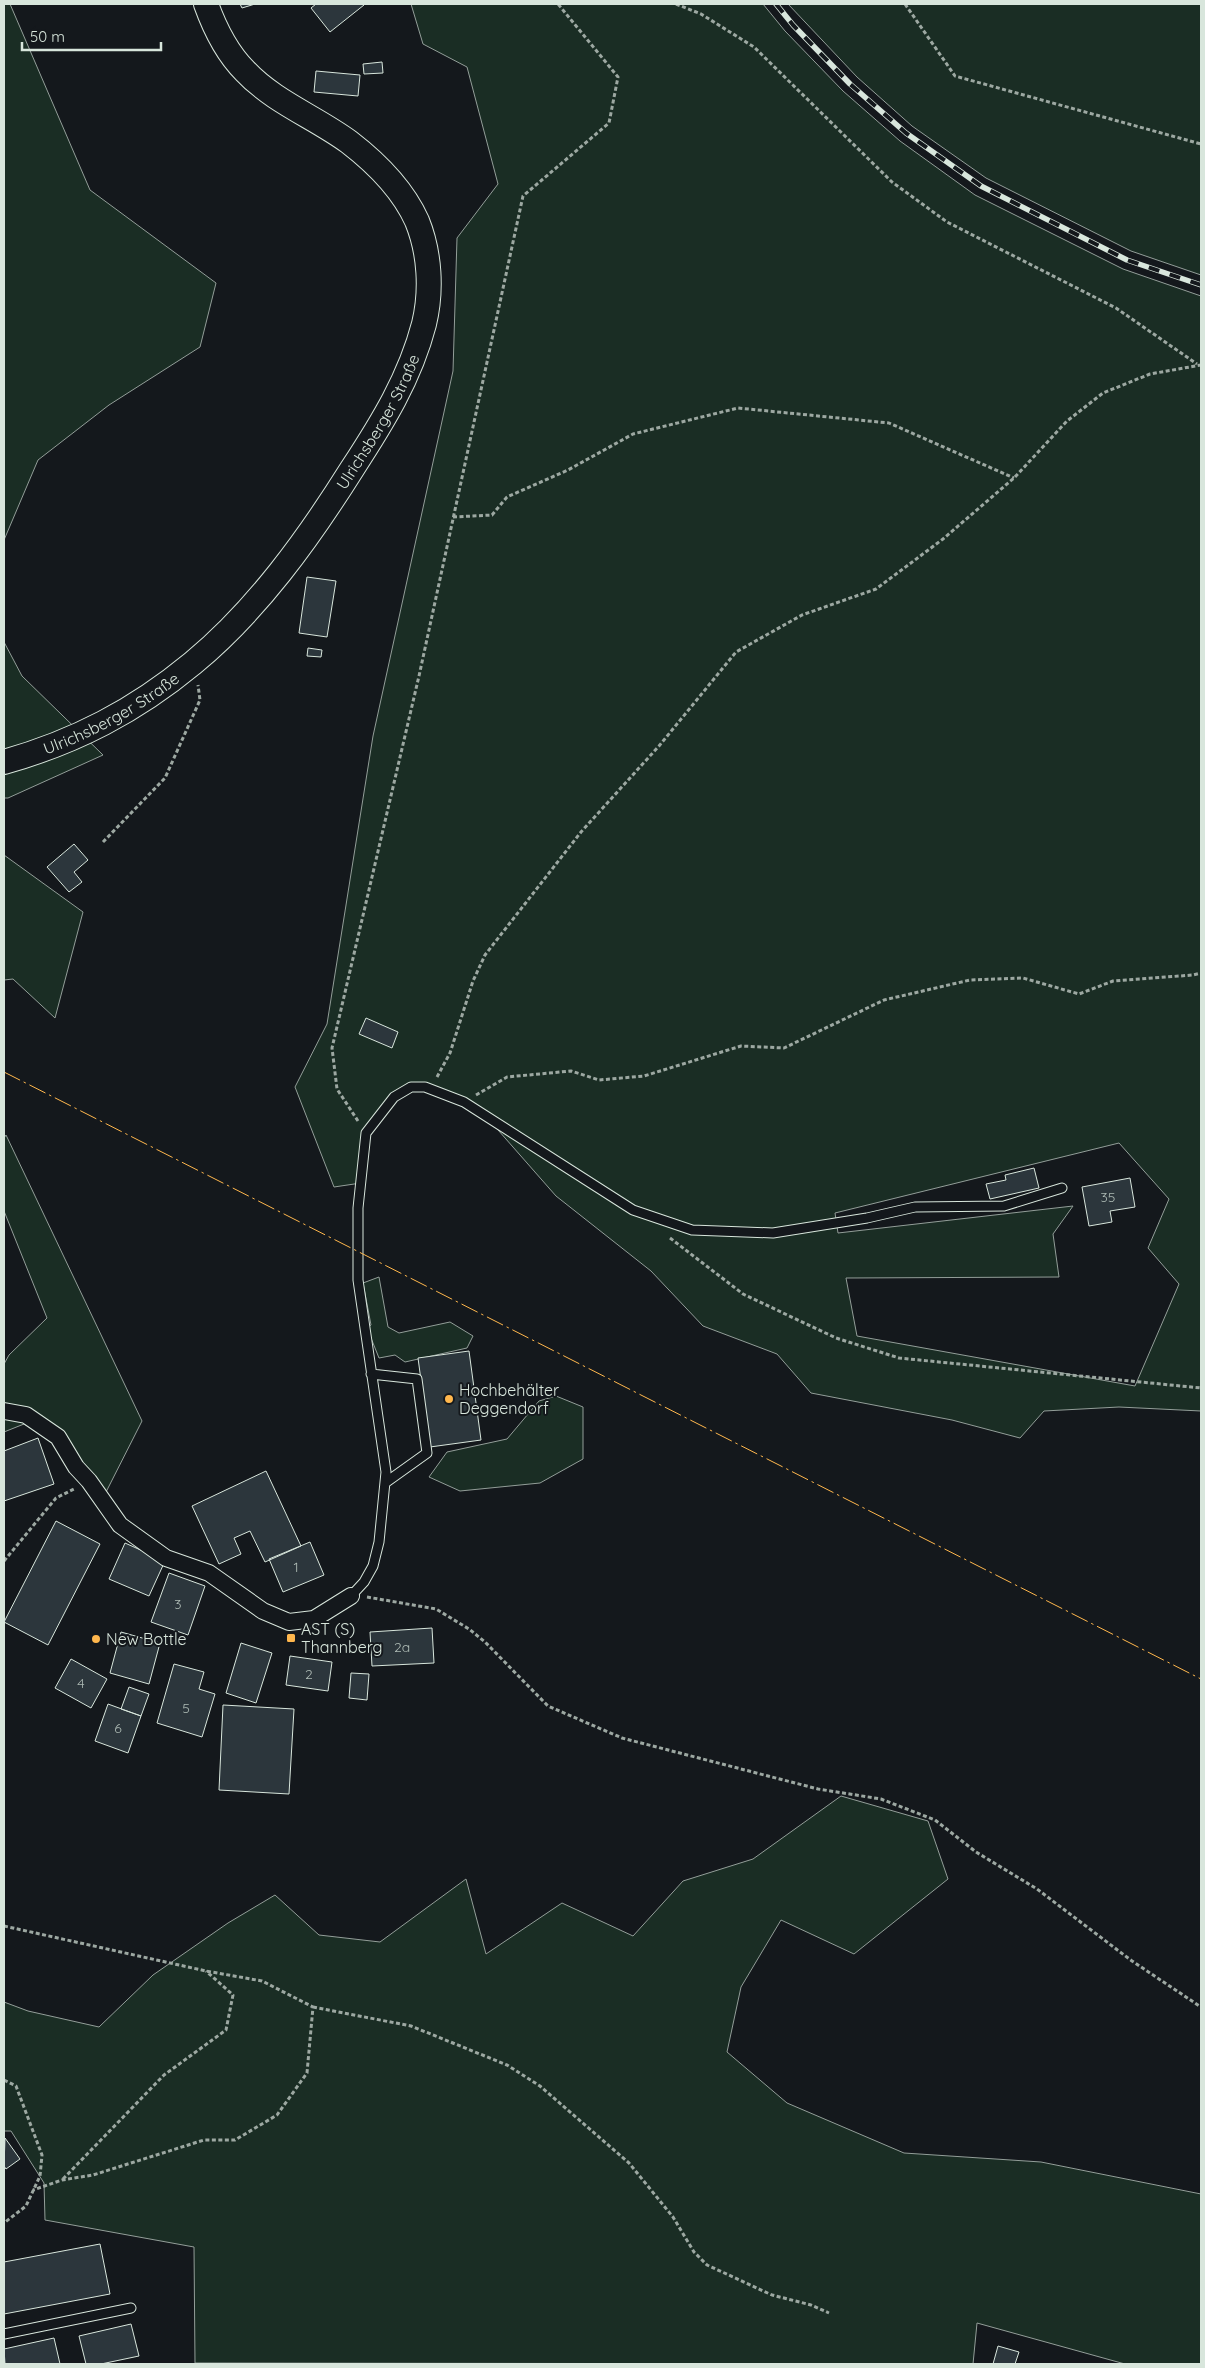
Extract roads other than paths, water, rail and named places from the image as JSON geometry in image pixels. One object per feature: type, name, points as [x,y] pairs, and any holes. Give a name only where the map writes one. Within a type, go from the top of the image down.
[{"type":"street","name":"Ulrichsberger Straße","points":[[4,762],[53,747],[110,721],[194,662],[228,631],[280,572],[314,529],[370,441],[398,395],[416,354],[425,321],[428,264],[424,243],[416,220],[398,190],[349,142],[265,89],[244,71],[222,42],[206,4]]},
{"type":"street","points":[[4,1411],[26,1415],[58,1437],[76,1467],[89,1481],[120,1525],[166,1558],[209,1573],[263,1612],[288,1622],[314,1619],[351,1596]]},
{"type":"lane","points":[[351,1596],[364,1582],[373,1566],[379,1542],[386,1472],[358,1280],[358,1208],[366,1133],[394,1097],[411,1087],[425,1087],[464,1102],[633,1210],[692,1230],[773,1233],[867,1218],[915,1207],[1004,1206],[1062,1188]]},
{"type":"lane","points":[[371,1374],[417,1379],[427,1453],[385,1483]]},
{"type":"lane","points":[[4,2334],[131,2308]]},
{"type":"railway","points":[[776,4],[793,25],[850,84],[906,133],[981,186],[1127,260],[1201,285]]},
{"type":"place","name":"Hochbehälter Deggendorf","points":[[449,1399]]},
{"type":"place","name":"AST (S) Thannberg","points":[[291,1638]]},
{"type":"place","name":"New Bottle","points":[[96,1639]]}]
